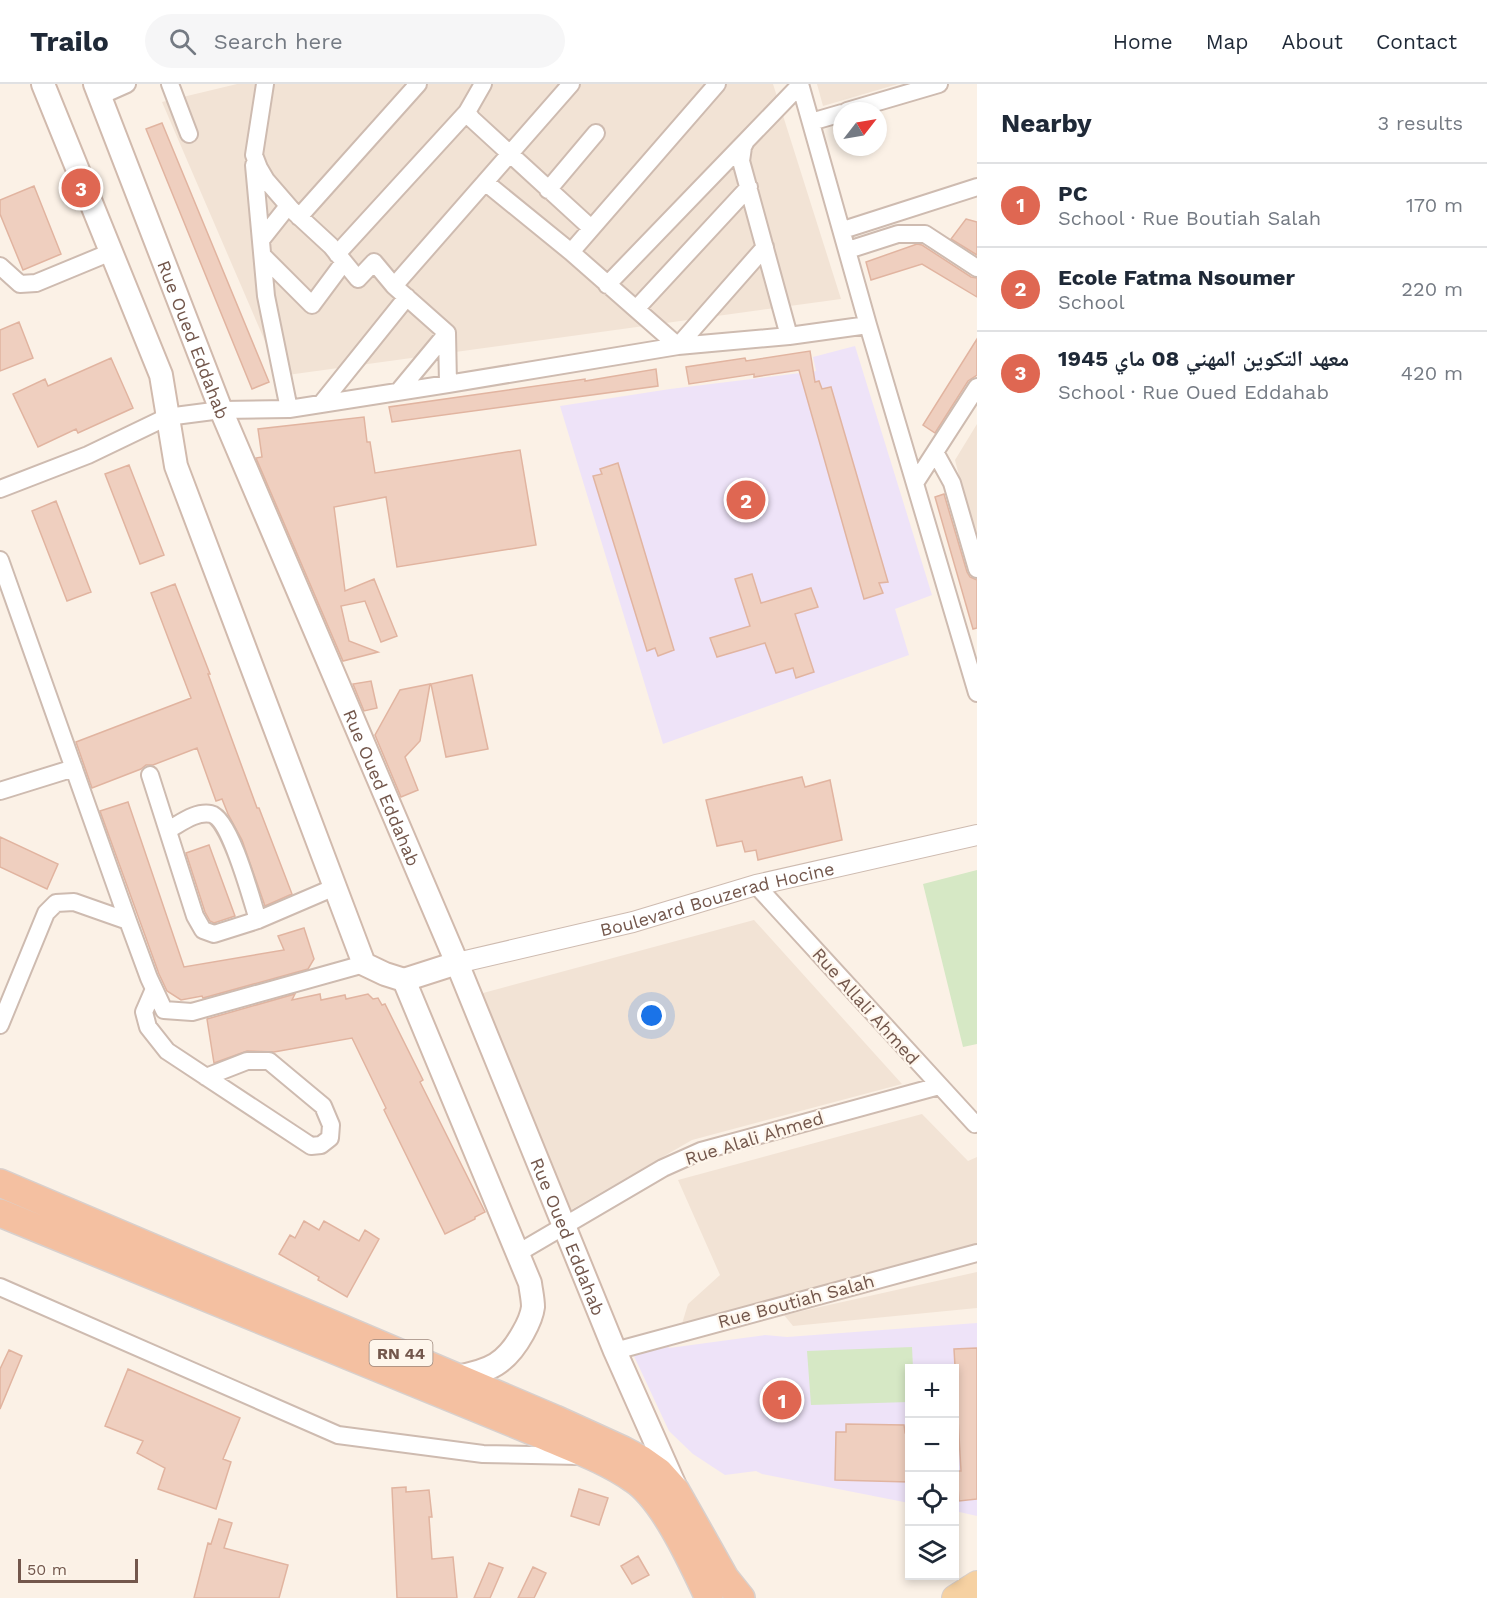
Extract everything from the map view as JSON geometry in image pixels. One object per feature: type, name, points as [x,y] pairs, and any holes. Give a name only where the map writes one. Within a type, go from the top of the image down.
[{"type":"highway","name":"RN 44","points":[[0,1183],[456,1377],[642,1460],[659,1472],[676,1491],[725,1578],[741,1598]]},
{"type":"highway","name":"RN 44","points":[[0,1213],[542,1435],[635,1479],[658,1503],[709,1598]]},
{"type":"main road","points":[[44,84],[161,375],[176,466],[364,964],[404,980],[457,963]]},
{"type":"main road","name":"Rue Oued Eddahab","points":[[97,90],[221,410],[457,963],[615,1351],[676,1491]]},
{"type":"main road","points":[[404,980],[530,1283],[533,1308],[526,1329],[514,1350],[496,1365],[477,1373],[456,1377]]},
{"type":"main road","points":[[955,1598],[977,1584]]},
{"type":"street","points":[[97,90],[127,84]]},
{"type":"street","points":[[170,84],[189,134]]},
{"type":"street","points":[[265,84],[254,155],[266,296],[289,409]]},
{"type":"street","points":[[262,248],[294,211],[418,84]]},
{"type":"street","points":[[262,248],[312,305],[341,258],[467,112],[483,84]]},
{"type":"street","points":[[321,404],[400,291],[485,182],[570,84]]},
{"type":"street","points":[[571,252],[717,84]]},
{"type":"street","points":[[800,84],[868,325],[977,693]]},
{"type":"street","points":[[607,285],[800,84]]},
{"type":"street","points":[[878,102],[939,84]]},
{"type":"street","points":[[467,112],[591,228]]},
{"type":"street","points":[[811,122],[833,116]]},
{"type":"street","points":[[548,190],[596,133]]},
{"type":"street","points":[[746,141],[741,161],[789,336]]},
{"type":"street","points":[[254,155],[266,180],[341,258],[358,279],[374,262],[400,291],[447,333],[448,384]]},
{"type":"street","points":[[485,182],[571,252],[678,346]]},
{"type":"street","points":[[843,230],[977,187]]},
{"type":"street","points":[[636,309],[748,188]]},
{"type":"street","points":[[848,250],[898,234],[925,234],[977,268]]},
{"type":"street","points":[[678,346],[765,247]]},
{"type":"street","points":[[0,266],[20,284],[36,283],[111,252]]},
{"type":"street","points":[[0,489],[88,455],[167,417],[221,410],[289,409],[678,346],[789,336],[868,325]]},
{"type":"street","points":[[398,392],[447,333]]},
{"type":"street","points":[[915,483],[977,387]]},
{"type":"street","points":[[935,452],[952,483],[977,569]]},
{"type":"street","points":[[0,560],[128,921],[164,1010],[192,1012],[364,964]]},
{"type":"street","points":[[0,791],[74,768]]},
{"type":"street","points":[[150,775],[195,916],[203,930],[214,934],[258,920],[335,887]]},
{"type":"street","points":[[168,830],[196,815],[213,814],[222,821],[230,836],[258,920]]},
{"type":"street","name":"Boulevard Bouzerad Hocine","points":[[457,963],[633,922],[756,885],[977,835]]},
{"type":"street","name":"Rue Allali Ahmed","points":[[756,885],[939,1086],[975,1124],[977,1123]]},
{"type":"street","points":[[0,1025],[46,913],[56,903],[74,902],[128,921]]},
{"type":"street","points":[[154,989],[144,1012],[148,1027],[167,1051],[206,1077],[311,1146],[321,1145],[330,1138],[331,1125],[323,1106],[269,1061],[247,1061],[206,1077]]},
{"type":"street","name":"Rue Alali Ahmed","points":[[518,1253],[663,1168],[701,1151],[939,1086]]},
{"type":"street","name":"Rue Boutiah Salah","points":[[615,1351],[977,1253]]},
{"type":"street","points":[[0,1287],[338,1435],[483,1454],[590,1456]]},
{"type":"shaded area","points":[[237,84],[773,84],[841,299],[280,376],[162,102]]},
{"type":"shaded area","points":[[817,84],[898,84],[833,102],[823,106]]},
{"type":"shaded area","points":[[855,346],[932,595],[895,609],[909,655],[663,744],[560,406],[670,389],[816,371],[813,357]]},
{"type":"shaded area","points":[[977,424],[977,547],[955,460]]},
{"type":"shaded area","points":[[754,920],[902,1084],[692,1140],[562,1215],[472,996]]},
{"type":"shaded area","points":[[922,1114],[968,1161],[977,1157],[977,1245],[681,1327],[688,1304],[720,1275],[678,1180]]},
{"type":"shaded area","points":[[977,1272],[977,1308],[793,1326],[784,1315]]},
{"type":"shaded area","points":[[977,1323],[977,1516],[959,1512],[959,1364],[905,1364],[905,1502],[756,1471],[725,1475],[693,1454],[669,1431],[633,1354],[667,1337],[669,1348],[765,1335],[787,1337]]},
{"type":"green space","points":[[977,870],[977,1044],[963,1047],[923,884]]},
{"type":"green space","points":[[912,1347],[913,1364],[905,1364],[905,1402],[811,1405],[807,1351]]},
{"type":"building","points":[[162,123],[269,382],[252,389],[146,129]]},
{"type":"building","points":[[34,186],[61,254],[23,270],[0,214],[0,200]]},
{"type":"building","points":[[966,219],[977,222],[977,255],[951,239]]},
{"type":"building","points":[[917,244],[971,277],[977,278],[977,297],[922,264],[871,280],[866,262]]},
{"type":"building","points":[[19,322],[33,358],[0,371],[0,330]]},
{"type":"building","points":[[977,339],[977,375],[968,381],[935,433],[923,425]]},
{"type":"building","points":[[810,351],[815,382],[819,381],[822,389],[831,387],[888,582],[879,583],[883,593],[864,599],[799,370],[689,384],[686,367]]},
{"type":"building","points":[[111,358],[133,408],[78,433],[76,429],[38,447],[13,394],[45,379],[48,386]]},
{"type":"building","points":[[656,369],[658,386],[392,422],[389,407],[585,379],[585,381]]},
{"type":"building","points":[[364,417],[367,442],[370,442],[375,473],[520,450],[536,545],[397,567],[386,497],[334,507],[345,591],[374,579],[397,636],[381,642],[365,601],[341,606],[349,641],[378,652],[343,661],[256,458],[262,457],[258,429]]},
{"type":"building","points":[[618,463],[674,650],[658,656],[655,648],[647,651],[593,476],[602,474],[600,469]]},
{"type":"building","points":[[129,465],[164,555],[140,564],[105,474]]},
{"type":"building","points":[[944,494],[967,572],[970,577],[977,580],[977,628],[973,629],[935,497]]},
{"type":"building","points":[[56,501],[91,592],[67,601],[32,511]]},
{"type":"building","points":[[752,574],[761,603],[811,588],[818,607],[795,614],[814,672],[796,678],[793,668],[776,673],[765,643],[717,657],[710,638],[750,626],[735,579]]},
{"type":"building","points":[[175,584],[210,674],[208,674],[257,808],[259,808],[292,894],[265,906],[242,840],[222,799],[216,801],[197,748],[153,765],[146,765],[92,788],[76,742],[191,698],[151,593]]},
{"type":"building","points":[[472,675],[488,749],[446,757],[431,684]]},
{"type":"building","points":[[371,681],[377,708],[364,711],[353,684]]},
{"type":"building","points":[[430,684],[420,741],[405,757],[418,790],[401,797],[375,735],[400,690]]},
{"type":"building","points":[[802,777],[805,787],[830,780],[842,840],[758,860],[756,850],[745,852],[742,841],[717,846],[706,800]]},
{"type":"building","points":[[128,802],[184,967],[284,950],[278,936],[304,928],[314,959],[308,969],[203,998],[202,996],[181,1000],[167,991],[100,811]]},
{"type":"building","points":[[0,837],[58,864],[47,889],[0,867]]},
{"type":"building","points":[[209,845],[235,916],[214,923],[210,921],[205,912],[186,853]]},
{"type":"building","points":[[295,994],[292,1000],[320,994],[321,1000],[345,995],[346,999],[368,994],[373,999],[378,998],[382,1005],[385,1004],[423,1080],[420,1082],[485,1212],[445,1234],[384,1110],[386,1108],[352,1038],[274,1052],[247,1051],[214,1063],[207,1019]]},
{"type":"building","points":[[304,1221],[319,1230],[324,1221],[359,1241],[365,1230],[379,1239],[347,1297],[318,1280],[319,1277],[279,1254],[290,1235],[295,1238]]},
{"type":"building","points":[[977,1348],[977,1499],[959,1501],[959,1471],[961,1471],[959,1364],[955,1364],[954,1349]]},
{"type":"building","points":[[9,1350],[22,1356],[0,1409],[0,1369]]},
{"type":"building","points":[[128,1369],[240,1418],[223,1459],[231,1462],[216,1509],[158,1489],[165,1468],[137,1453],[143,1441],[105,1426]]},
{"type":"building","points":[[846,1424],[904,1425],[905,1482],[835,1480],[836,1432],[846,1432]]},
{"type":"building","points":[[406,1487],[406,1492],[429,1490],[432,1517],[429,1517],[432,1559],[453,1557],[457,1598],[397,1598],[392,1488]]},
{"type":"building","points":[[579,1489],[608,1498],[599,1525],[571,1516]]},
{"type":"building","points":[[219,1519],[232,1523],[224,1548],[288,1565],[279,1598],[194,1598],[208,1543],[211,1544]]},
{"type":"building","points":[[638,1556],[649,1575],[632,1584],[621,1566]]},
{"type":"building","points":[[489,1563],[503,1568],[490,1598],[474,1598]]},
{"type":"building","points":[[533,1567],[546,1573],[534,1598],[518,1598]]},
{"type":"place","name":"معهد التكوين المهني 08 ماي 1945","points":[[81,188]]},
{"type":"place","name":"Ecole Fatma Nsoumer","points":[[746,500]]},
{"type":"place","name":"PC","points":[[782,1400]]}]
